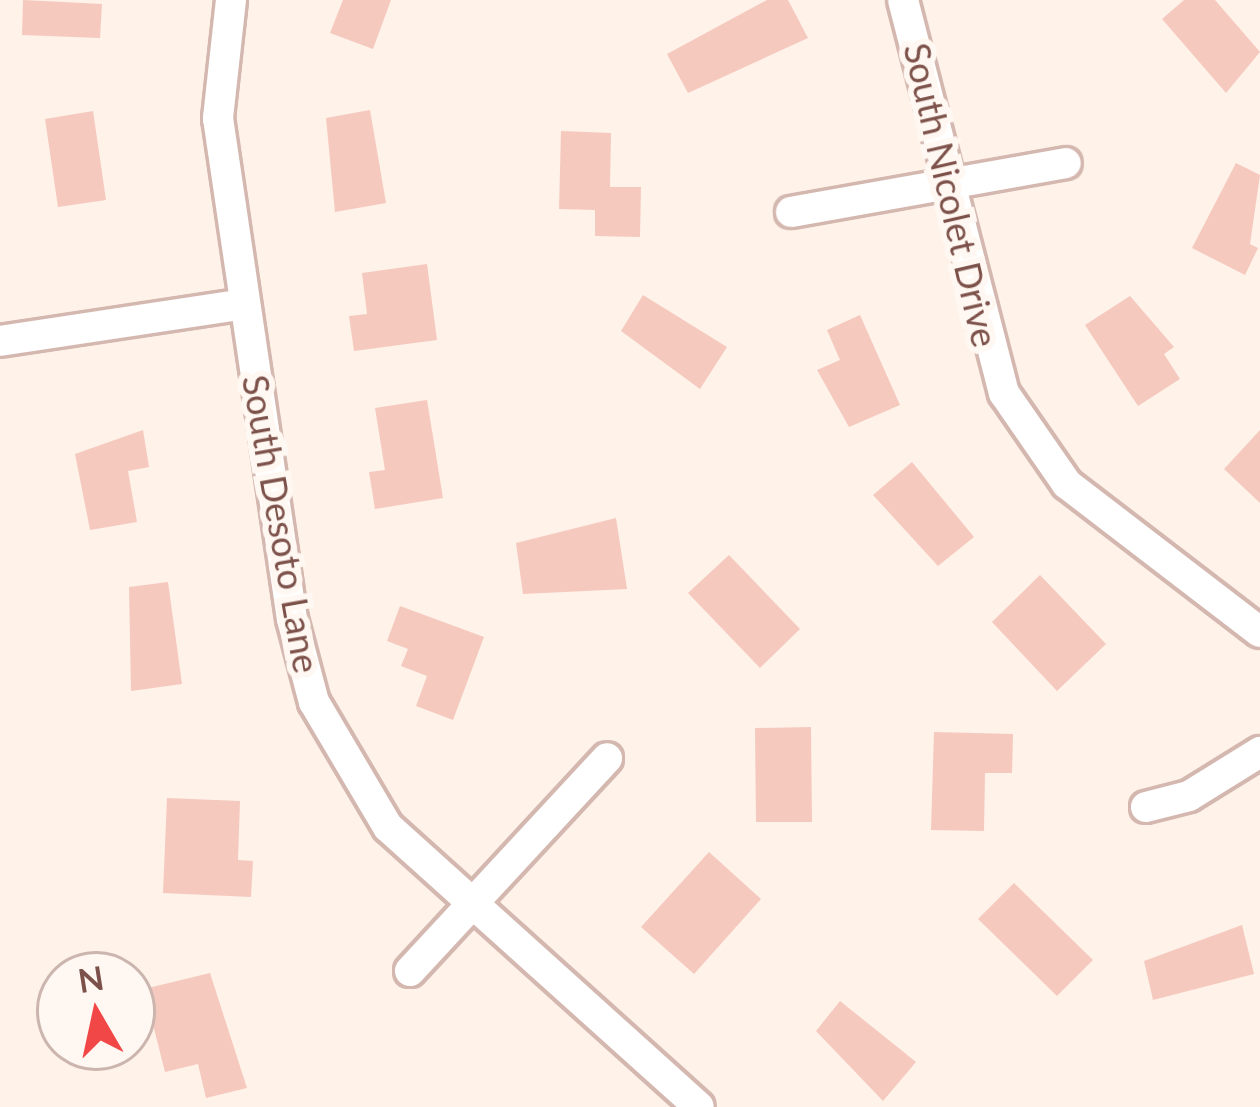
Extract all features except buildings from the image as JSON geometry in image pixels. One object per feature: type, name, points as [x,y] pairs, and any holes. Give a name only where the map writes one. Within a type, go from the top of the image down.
[{"type":"street","name":"South Desoto Lane","points":[[231,0],[218,118],[244,304],[314,702],[369,808],[699,1107]]},
{"type":"street","name":"South Nicolet Drive","points":[[903,0],[986,350],[1035,444],[1100,515],[1260,632]]},
{"type":"street","points":[[791,212],[1066,163]]},
{"type":"street","points":[[0,341],[244,304]]},
{"type":"street","points":[[1145,807],[1189,796],[1260,752]]},
{"type":"street","points":[[410,971],[467,901],[607,758]]}]
